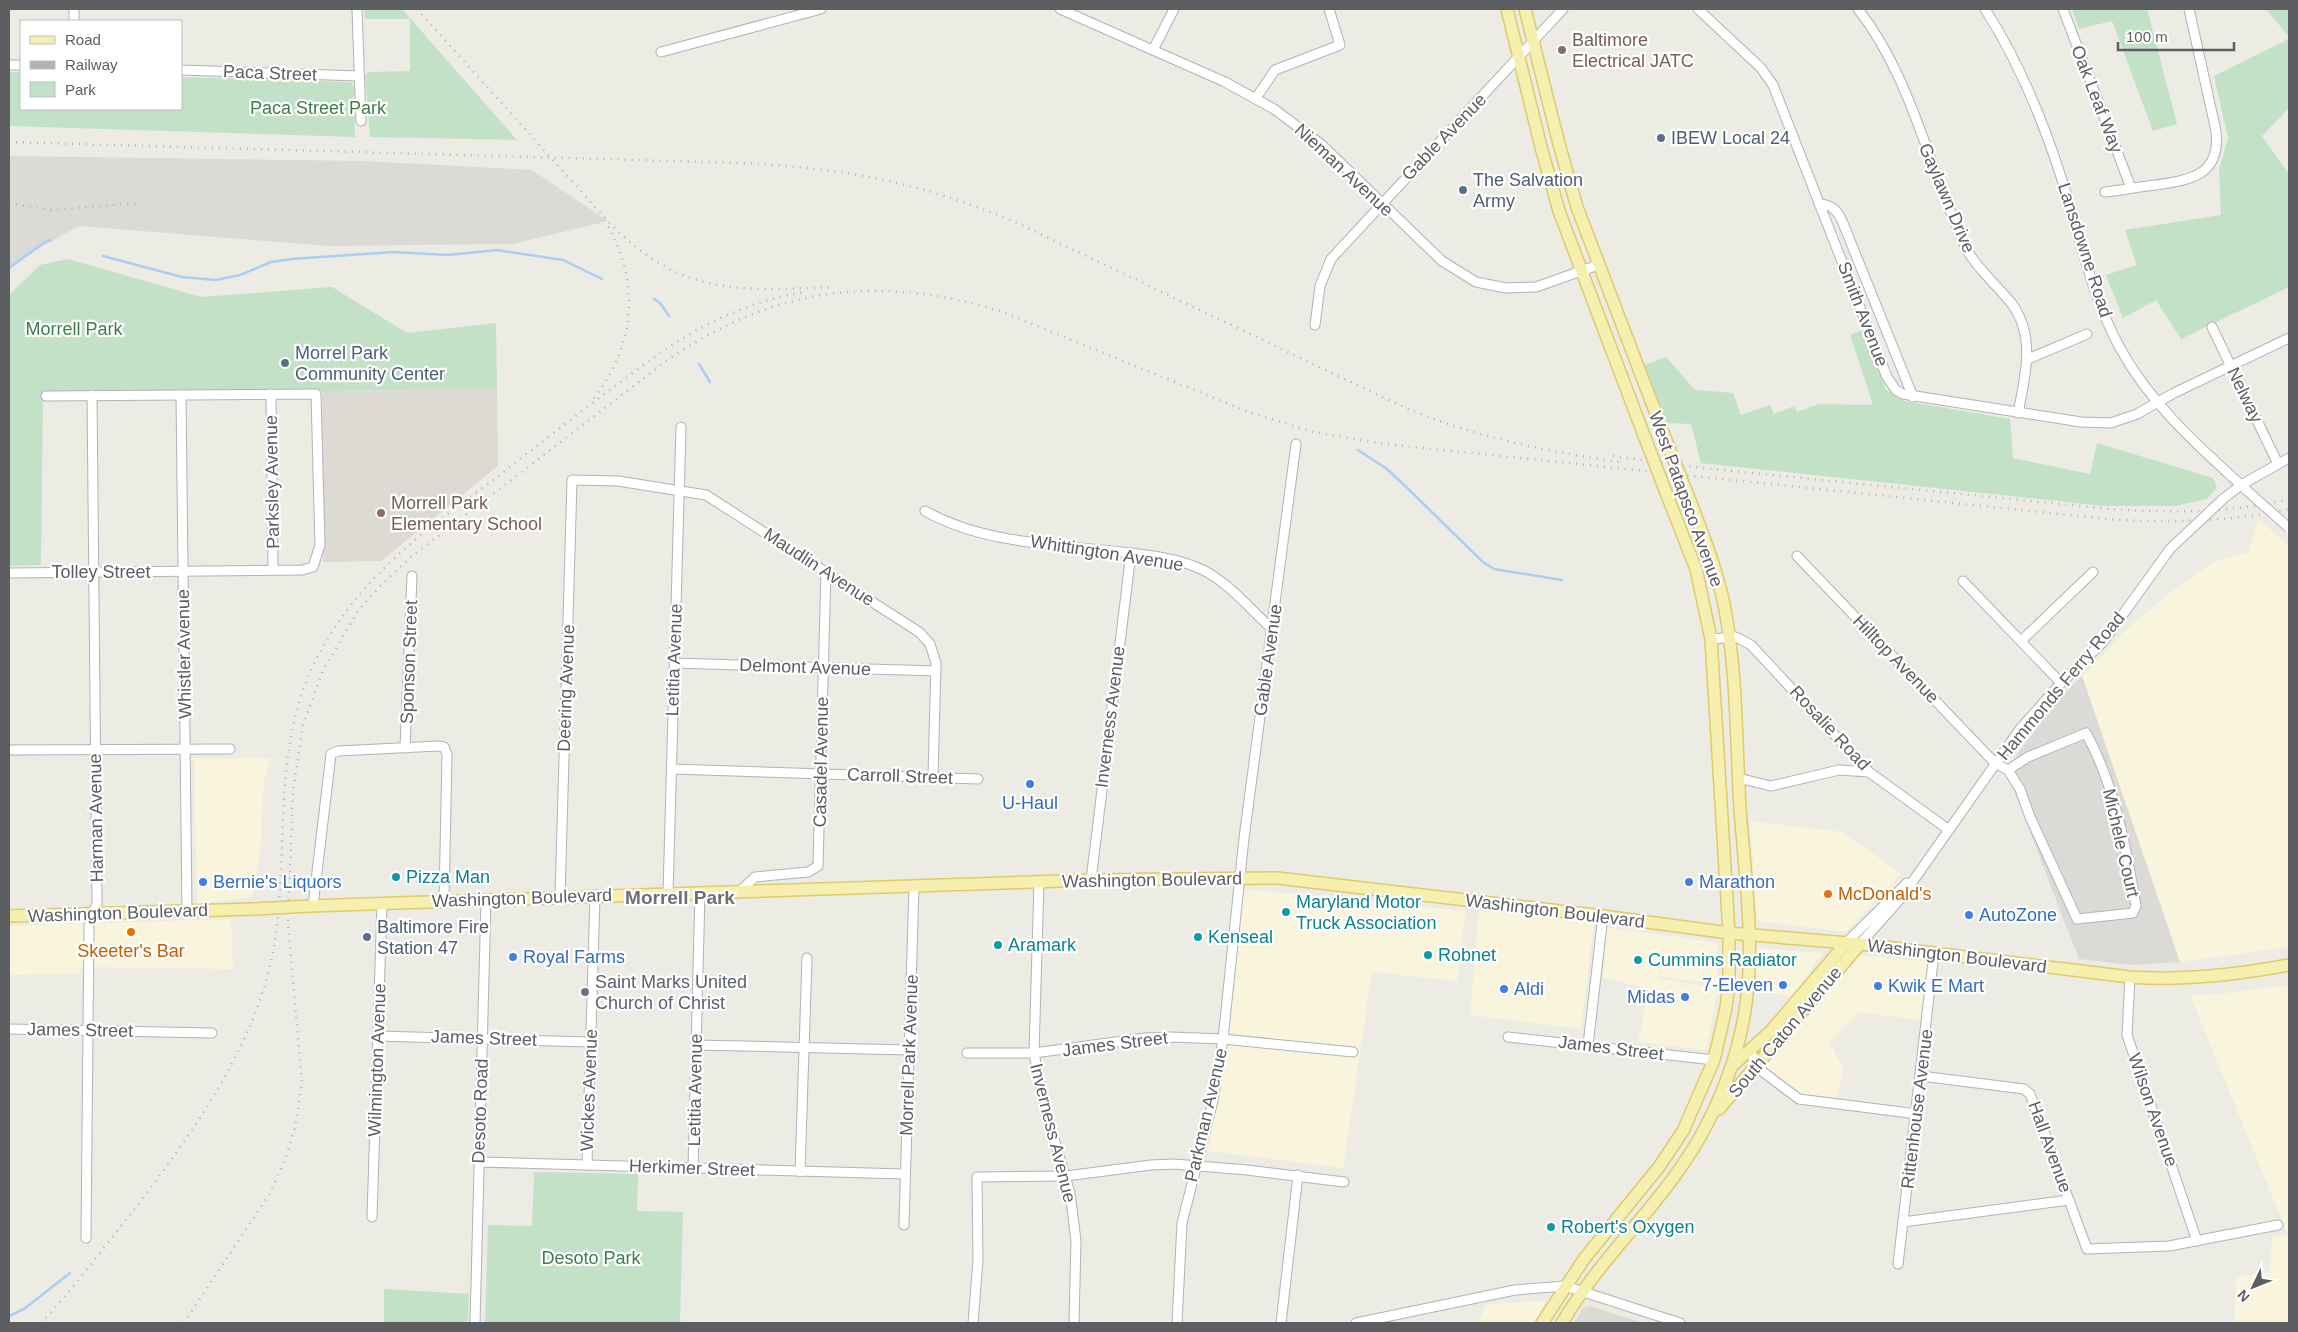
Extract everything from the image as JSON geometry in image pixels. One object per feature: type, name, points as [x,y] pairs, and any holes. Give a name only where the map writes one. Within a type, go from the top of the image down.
[{"type":"main road","name":"West Patapsco Avenue","points":[[1507,9],[1559,211],[1696,569],[1711,639],[1729,933],[1729,982],[1726,1008],[1714,1060]]},
{"type":"main road","name":"West Patapsco Avenue","points":[[1525,9],[1558,144],[1598,265],[1714,565],[1729,636],[1748,935],[1748,986],[1740,1036],[1732,1066]]},
{"type":"main road","name":"Washington Boulevard","points":[[9,916],[187,912],[668,893],[1240,877],[1277,878],[1603,916],[1729,933],[1860,944],[2130,977],[2159,979],[2204,977],[2289,965]]},
{"type":"main road","name":"South Caton Avenue","points":[[1562,1323],[1582,1291],[1674,1178],[1698,1142],[1710,1120],[1732,1066],[1772,1032],[1846,943]]},
{"type":"main road","name":"South Caton Avenue","points":[[1710,1120],[1860,944]]},
{"type":"main road","name":"South Caton Avenue","points":[[1542,1323],[1565,1286],[1669,1153],[1693,1111],[1714,1060],[1732,1066]]},
{"type":"street","points":[[357,9],[361,121]]},
{"type":"street","points":[[661,52],[821,9]]},
{"type":"street","points":[[1153,50],[1174,9]]},
{"type":"street","points":[[1256,98],[1275,70],[1340,45],[1328,9]]},
{"type":"street","name":"Gable Avenue","points":[[1315,325],[1320,286],[1326,266],[1381,203],[1563,9]]},
{"type":"street","name":"Smith Avenue","points":[[1698,9],[1768,77],[1820,204],[1887,377],[1896,390],[1913,397],[2098,424],[2125,419],[2289,338]]},
{"type":"street","name":"Gaylawn Drive","points":[[1858,9],[1878,37],[1897,74],[1967,250],[1979,269],[2018,313],[2025,336],[2028,359],[2018,413]]},
{"type":"street","name":"Lansdowne Road","points":[[1985,9],[2017,66],[2036,106],[2062,181],[2086,265],[2109,326],[2120,349],[2158,403],[2180,428],[2289,528]]},
{"type":"street","name":"Oak Leaf Way","points":[[2063,9],[2131,188]]},
{"type":"street","points":[[2105,192],[2193,178],[2207,168],[2216,152],[2216,131],[2189,9]]},
{"type":"street","name":"Nieman Avenue","points":[[1065,10],[1256,98],[1309,134],[1442,261],[1476,282],[1506,288],[1527,288],[1548,284],[1598,265]]},
{"type":"street","name":"Paca Street","points":[[182,70],[359,76]]},
{"type":"street","points":[[1820,204],[1828,204],[1834,207],[1844,223],[1913,397]]},
{"type":"street","name":"Nelway","points":[[2212,327],[2278,464]]},
{"type":"street","points":[[2028,359],[2087,334]]},
{"type":"street","points":[[46,396],[271,394]]},
{"type":"street","name":"Tolley Street","points":[[9,573],[302,570],[313,568],[320,546],[316,394],[271,394]]},
{"type":"street","name":"Parksley Avenue","points":[[271,394],[273,570]]},
{"type":"street","name":"Whistler Avenue","points":[[181,395],[187,912]]},
{"type":"street","name":"Harman Avenue","points":[[86,1238],[89,926],[94,914],[97,870],[92,396]]},
{"type":"street","name":"Letitia Avenue","points":[[668,893],[681,427]]},
{"type":"street","name":"Gable Avenue","points":[[1240,877],[1296,444]]},
{"type":"street","name":"Hammonds Ferry Road","points":[[1860,944],[1892,910],[2020,729],[2061,683],[2103,642],[2170,549],[2223,499],[2241,485],[2289,458]]},
{"type":"street","name":"Maudlin Avenue","points":[[572,480],[618,481],[679,489],[698,492],[714,499],[919,632],[930,644],[936,671],[933,777]]},
{"type":"street","name":"Deering Avenue","points":[[560,897],[572,480]]},
{"type":"street","name":"Whittington Avenue","points":[[925,511],[955,526],[992,536],[1169,559],[1204,571],[1223,584],[1272,629]]},
{"type":"street","name":"Inverness Avenue","points":[[1091,880],[1131,553]]},
{"type":"street","name":"Hilltop Avenue","points":[[1797,556],[1995,763]]},
{"type":"street","name":"Casadel Avenue","points":[[740,891],[755,877],[808,872],[818,866],[826,571]]},
{"type":"street","points":[[2021,641],[2093,572]]},
{"type":"street","name":"Sponson Street","points":[[405,748],[412,576]]},
{"type":"street","points":[[1964,581],[2061,683]]},
{"type":"street","points":[[1711,639],[1729,636]]},
{"type":"street","name":"Rosalie Road","points":[[1729,636],[1743,640],[1751,645],[1870,772],[1949,830]]},
{"type":"street","name":"Delmont Avenue","points":[[674,663],[936,671]]},
{"type":"street","name":"Michele Court","points":[[2086,733],[2099,758],[2127,850],[2136,906],[2133,913],[2077,919],[2030,817],[2020,789],[2008,770],[2028,757],[2086,733]]},
{"type":"street","points":[[311,906],[331,754],[338,751],[405,748],[444,747],[447,754],[444,901]]},
{"type":"street","points":[[9,750],[230,749]]},
{"type":"street","points":[[1995,763],[2008,770]]},
{"type":"street","name":"Carroll Street","points":[[672,769],[978,779]]},
{"type":"street","points":[[1738,778],[1771,786],[1839,770],[1870,772]]},
{"type":"street","name":"Hammonds Ferry Road","points":[[1846,943],[1918,872]]},
{"type":"street","name":"Parkman Avenue","points":[[1177,1323],[1182,1223],[1195,1165],[1213,1101],[1223,1039],[1240,877]]},
{"type":"street","name":"Inverness Avenue","points":[[1039,882],[1034,1053],[1043,1102],[1066,1176],[1076,1241],[1074,1323]]},
{"type":"street","name":"Morrell Park Avenue","points":[[904,1225],[914,886]]},
{"type":"street","name":"Letitia Avenue","points":[[693,1168],[700,892]]},
{"type":"street","name":"Wickes Avenue","points":[[587,1165],[595,896]]},
{"type":"street","name":"Desoto Road","points":[[475,1323],[486,899]]},
{"type":"street","name":"Wilmington Avenue","points":[[372,1217],[382,904]]},
{"type":"street","points":[[1588,1045],[1603,916]]},
{"type":"street","name":"Rittenhouse Avenue","points":[[1898,1264],[1934,953]]},
{"type":"street","points":[[800,1172],[807,958]]},
{"type":"street","name":"Wilson Avenue","points":[[2130,977],[2127,1035],[2197,1241]]},
{"type":"street","name":"James Street","points":[[9,1029],[212,1033]]},
{"type":"street","name":"James Street","points":[[378,1036],[591,1042]]},
{"type":"street","name":"James Street","points":[[1508,1037],[1714,1060]]},
{"type":"street","name":"James Street","points":[[968,1053],[1034,1053],[1148,1038],[1223,1039],[1352,1052]]},
{"type":"street","points":[[696,1045],[909,1050]]},
{"type":"street","points":[[1750,1052],[1762,1072],[1799,1099],[1916,1114]]},
{"type":"street","name":"Hall Avenue","points":[[1921,1076],[2027,1090],[2033,1098],[2087,1249],[2169,1246],[2197,1241]]},
{"type":"street","name":"Herkimer Street","points":[[479,1162],[905,1174]]},
{"type":"street","points":[[973,1323],[978,1260],[977,1177],[1066,1176],[1151,1165],[1195,1165],[1298,1175],[1344,1182]]},
{"type":"street","points":[[1281,1323],[1298,1175]]},
{"type":"street","points":[[1903,1222],[2069,1200]]},
{"type":"street","points":[[2197,1241],[2278,1225]]},
{"type":"street","points":[[1356,1323],[1515,1290],[1565,1286],[1680,1323]]},
{"type":"shaded area","points":[[9,156],[363,161],[532,170],[608,221],[513,244],[329,246],[79,226],[41,247],[9,269]]},
{"type":"shaded area","name":"Morrell Park Elementary School","points":[[497,389],[498,466],[381,561],[323,562],[322,391]]},
{"type":"shaded area","points":[[2259,519],[2289,547],[2289,947],[2180,962],[2082,676],[2108,651],[2123,632],[2175,589],[2214,562],[2248,552]]},
{"type":"shaded area","points":[[2082,676],[2180,962],[2131,965],[2079,959],[2006,770],[2055,703]]},
{"type":"shaded area","points":[[194,758],[270,758],[264,782],[260,855],[252,897],[197,904]]},
{"type":"shaded area","points":[[1750,821],[1843,832],[1901,874],[1846,932],[1757,921]]},
{"type":"shaded area","points":[[1242,889],[1466,911],[1457,981],[1372,972],[1343,1168],[1208,1151]]},
{"type":"shaded area","points":[[1479,911],[1594,922],[1581,1029],[1470,1015]]},
{"type":"shaded area","points":[[231,919],[233,969],[80,967],[80,974],[9,975],[9,926]]},
{"type":"shaded area","points":[[1607,928],[1664,935],[1659,979],[1718,988],[1706,1050],[1638,1042],[1648,989],[1603,977]]},
{"type":"shaded area","points":[[1665,935],[1718,943],[1717,984],[1660,977]]},
{"type":"shaded area","points":[[1755,948],[1823,953],[1791,996],[1754,990]]},
{"type":"shaded area","points":[[1861,955],[1930,962],[1925,1021],[1859,1012],[1829,1042],[1844,1069],[1836,1099],[1797,1094],[1764,1068]]},
{"type":"shaded area","points":[[2289,985],[2289,1323],[2234,1323],[2236,1277],[2270,1272],[2272,1237],[2288,1235],[2190,995],[2219,994]]},
{"type":"shaded area","points":[[1546,1301],[1534,1323],[1477,1323],[1487,1304]]},
{"type":"shaded area","points":[[1590,1306],[1643,1323],[1574,1323],[1583,1308]]},
{"type":"green space","points":[[364,9],[402,9],[517,140],[370,137],[365,75],[369,72],[410,71],[410,19],[365,19]]},
{"type":"green space","points":[[2072,9],[2147,9],[2177,124],[2153,131],[2112,21],[2079,29]]},
{"type":"green space","points":[[2266,9],[2289,9],[2289,37]]},
{"type":"green space","points":[[2289,39],[2289,108],[2262,136],[2289,174],[2289,287],[2181,339],[2156,300],[2123,318],[2106,275],[2137,265],[2125,230],[2221,215],[2219,170],[2228,138],[2214,76]]},
{"type":"green space","name":"Paca Street Park","points":[[9,72],[20,72],[20,110],[182,110],[182,77],[351,82],[354,87],[355,137],[9,126]]},
{"type":"green space","name":"Morrell Park","points":[[68,259],[201,297],[332,287],[407,333],[496,323],[497,389],[43,394],[41,565],[9,566],[9,295],[40,265]]},
{"type":"green space","points":[[1863,330],[1886,390],[1905,401],[2010,419],[2013,458],[2090,474],[2097,443],[2213,478],[2217,487],[2207,499],[2175,506],[2104,506],[1701,463],[1691,424],[1667,423],[1645,365],[1666,357],[1695,390],[1733,393],[1741,415],[1770,405],[1774,414],[1794,406],[1797,412],[1819,404],[1873,405],[1850,335]]},
{"type":"green space","name":"Desoto Park","points":[[534,1172],[638,1174],[637,1211],[683,1212],[680,1323],[485,1323],[488,1225],[532,1226]]},
{"type":"green space","points":[[384,1289],[469,1294],[468,1323],[384,1323]]},
{"type":"waterway","points":[[9,268],[45,242],[51,240]]},
{"type":"waterway","points":[[103,256],[182,277],[216,280],[240,275],[271,262],[292,259],[393,252],[448,255],[497,250],[563,260],[602,279]]},
{"type":"waterway","points":[[654,299],[660,303],[669,316]]},
{"type":"waterway","points":[[699,364],[710,382]]},
{"type":"waterway","points":[[1358,450],[1387,469],[1483,562],[1494,569],[1562,580]]},
{"type":"waterway","points":[[9,1316],[24,1309],[70,1273]]},
{"type":"railway","points":[[417,9],[605,218],[632,244],[658,262],[683,275],[709,283],[736,287],[766,289],[833,287]]},
{"type":"railway","points":[[9,142],[741,163],[778,165],[881,179],[946,197],[1015,222],[1397,404],[1424,415],[1479,434],[1507,441],[1563,453],[1620,462]]},
{"type":"railway","points":[[9,203],[51,210],[139,203]]},
{"type":"railway","points":[[594,398],[608,378],[618,357],[625,336],[628,314],[625,270],[608,226]]},
{"type":"railway","points":[[184,1323],[270,1193],[285,1160],[295,1128],[302,1083],[288,923],[293,791],[303,725],[323,670],[358,611],[380,586],[411,557],[666,361],[706,336],[747,317],[787,303],[828,294],[870,291],[913,293],[957,300],[1003,312],[1251,413],[1314,432],[1385,444],[2108,519],[2154,521],[2222,519],[2289,509]]},
{"type":"railway","points":[[41,1323],[95,1260],[195,1125],[236,1056],[252,1020],[265,984],[274,946],[279,907],[284,792],[295,718],[306,681],[324,645],[341,618],[360,594],[403,550],[451,511],[660,353],[711,323],[747,307],[804,292]]},
{"type":"railway","points":[[1613,456],[1704,468],[2110,509],[2200,511],[2245,507],[2289,499]]},
{"type":"place","name":"Baltimore Electrical JATC","points":[[1562,50]]},
{"type":"place","name":"IBEW Local 24","points":[[1661,138]]},
{"type":"place","name":"The Salvation Army","points":[[1463,190]]},
{"type":"place","name":"Morrel Park Community Center","points":[[285,363]]},
{"type":"place","name":"Morrell Park Elementary School","points":[[381,513]]},
{"type":"place","name":"U-Haul","points":[[1030,784]]},
{"type":"place","name":"Pizza Man","points":[[396,877]]},
{"type":"place","name":"Bernie's Liquors","points":[[203,882]]},
{"type":"place","name":"Marathon","points":[[1689,882]]},
{"type":"place","name":"McDonald's","points":[[1828,894]]},
{"type":"place","name":"Maryland Motor Truck Association","points":[[1286,912]]},
{"type":"place","name":"AutoZone","points":[[1969,915]]},
{"type":"place","name":"Skeeter's Bar","points":[[131,932]]},
{"type":"place","name":"Baltimore Fire Station 47","points":[[367,937]]},
{"type":"place","name":"Kenseal","points":[[1198,937]]},
{"type":"place","name":"Aramark","points":[[998,945]]},
{"type":"place","name":"Robnet","points":[[1428,955]]},
{"type":"place","name":"Royal Farms","points":[[513,957]]},
{"type":"place","name":"Cummins Radiator","points":[[1638,960]]},
{"type":"place","name":"7-Eleven","points":[[1783,985]]},
{"type":"place","name":"Kwik E Mart","points":[[1878,986]]},
{"type":"place","name":"Aldi","points":[[1504,989]]},
{"type":"place","name":"Saint Marks United Church of Christ","points":[[585,992]]},
{"type":"place","name":"Midas","points":[[1685,997]]},
{"type":"place","name":"Robert's Oxygen","points":[[1551,1227]]},
{"type":"district","name":"Morrell Park","points":[[680,897]]}]
